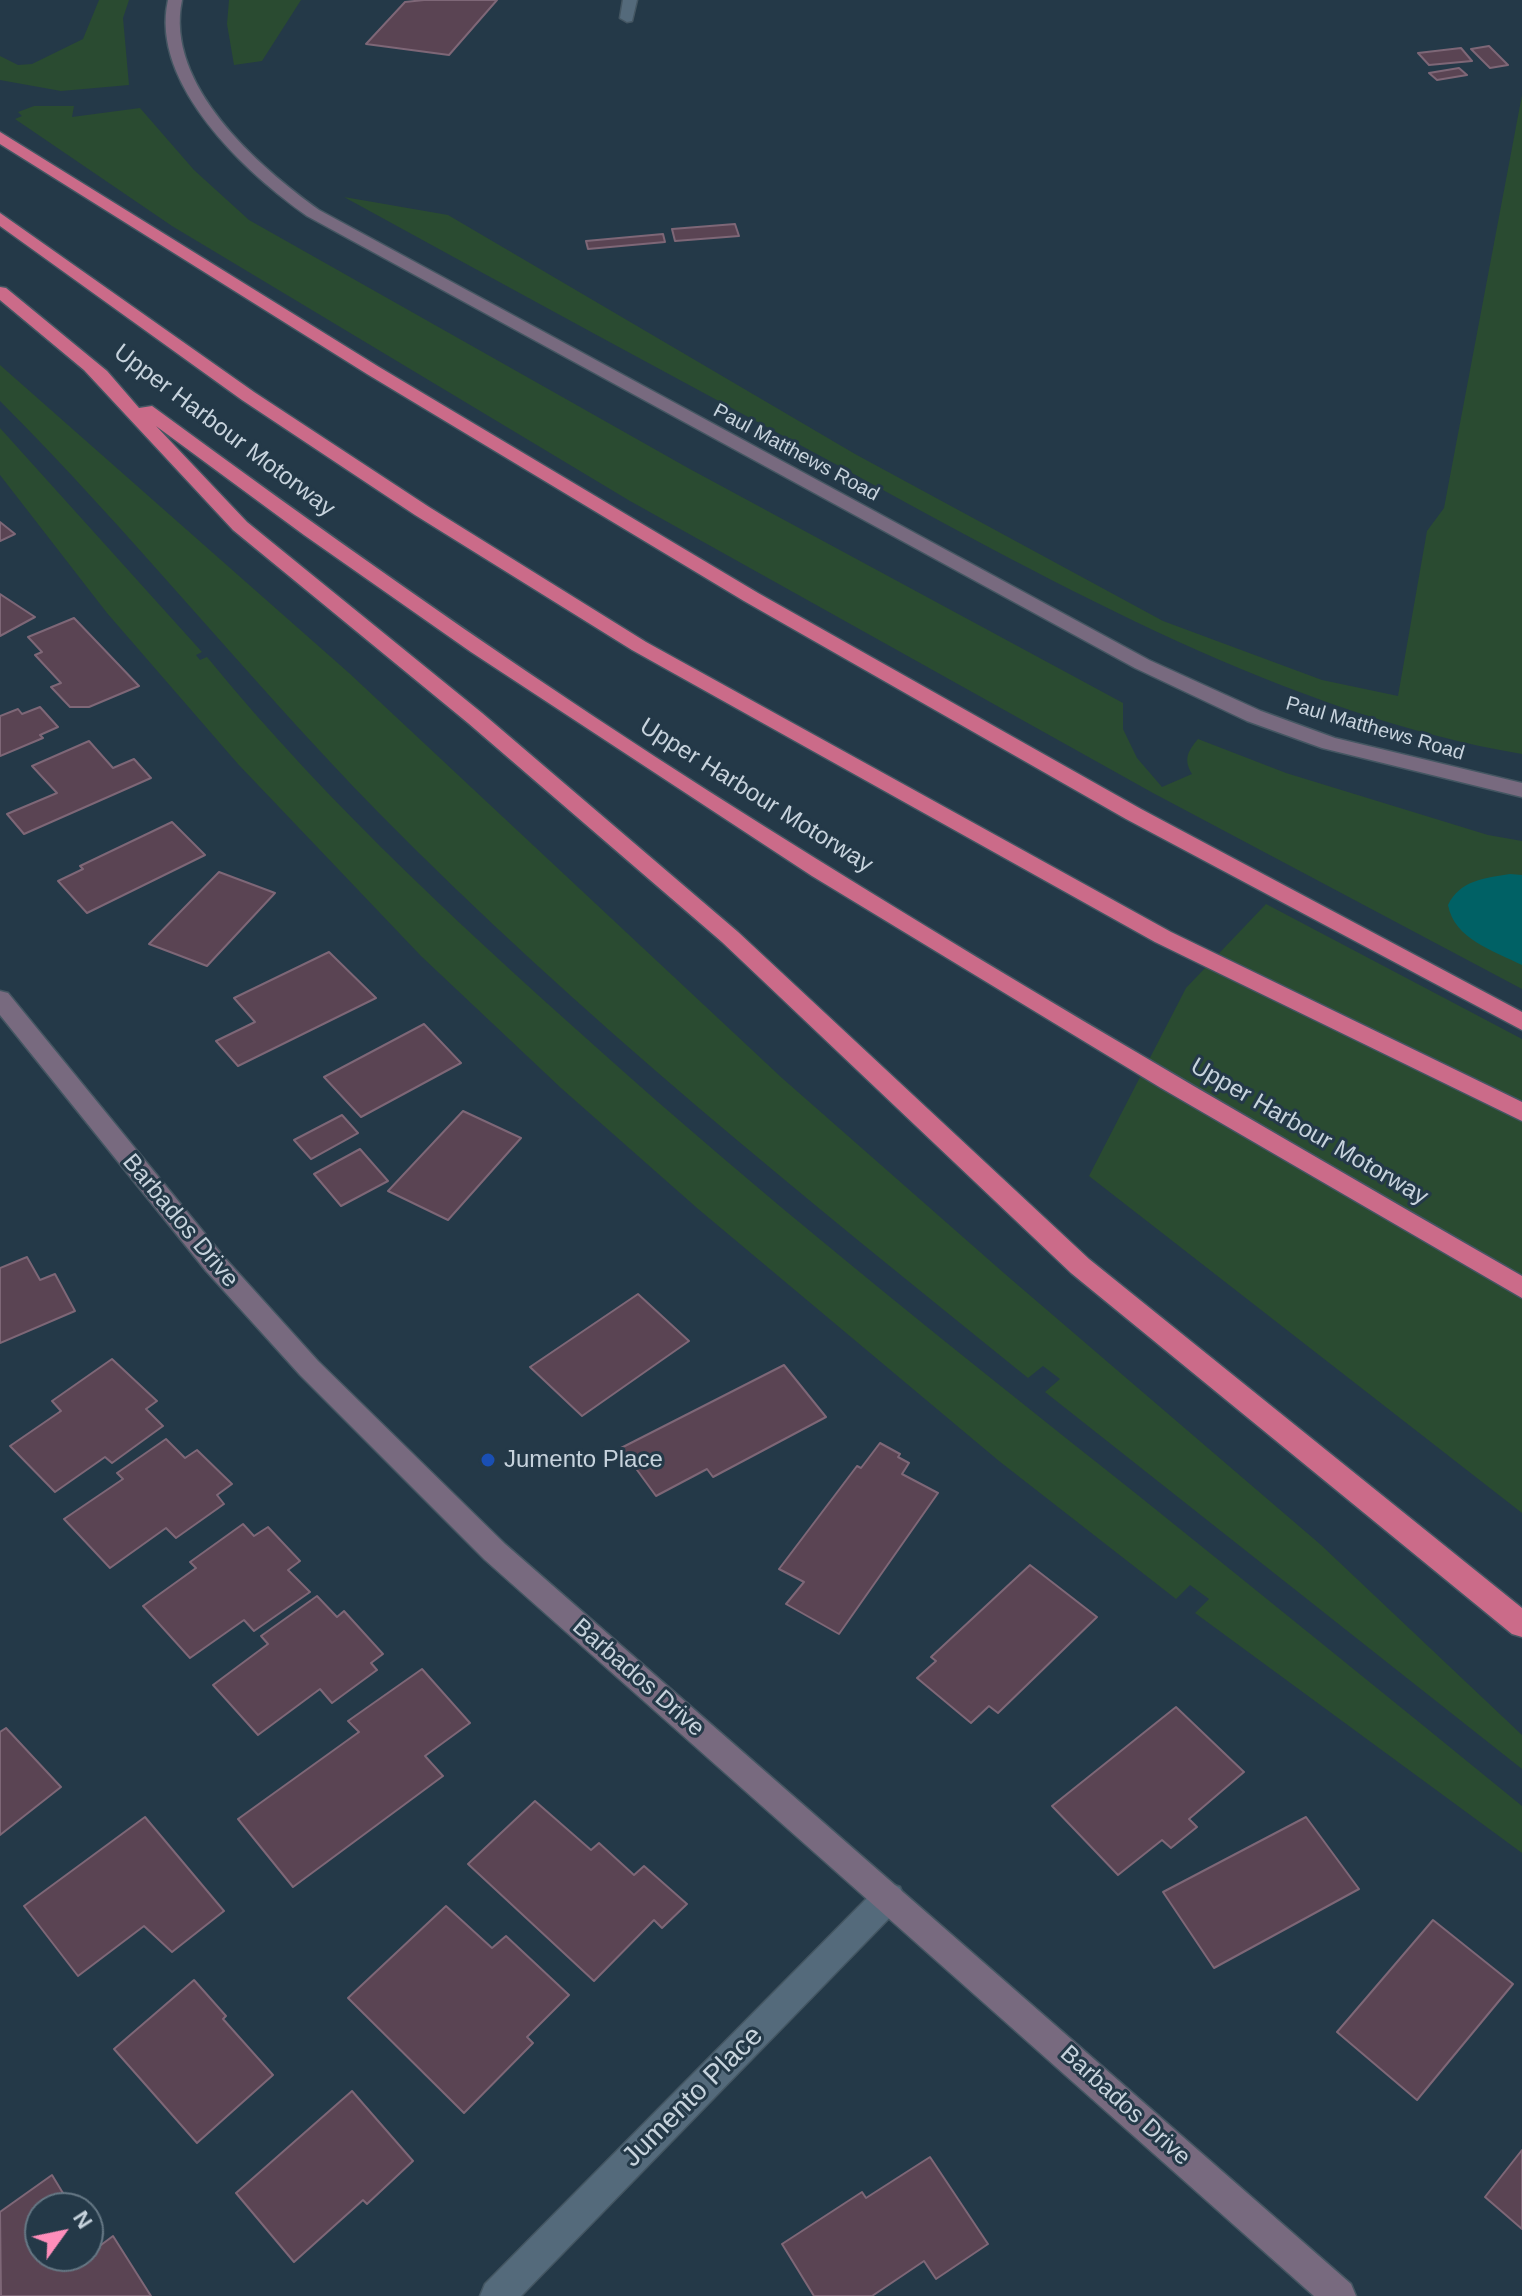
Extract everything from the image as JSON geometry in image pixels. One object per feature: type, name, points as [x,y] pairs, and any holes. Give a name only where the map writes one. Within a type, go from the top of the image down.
[{"type":"highway","points":[[0,137],[275,312],[755,599],[1024,751],[1522,1022]]},
{"type":"highway","name":"Upper Harbour Motorway","points":[[0,218],[248,396],[422,511],[625,637],[1163,937],[1522,1112]]},
{"type":"highway","name":"Upper Harbour Motorway","points":[[0,292],[90,366],[265,500],[609,736],[1101,1045],[1522,1288]]},
{"type":"highway","points":[[90,366],[240,526],[475,718],[730,937],[1080,1266],[1519,1624]]},
{"type":"main road","name":"Paul Matthews Road","points":[[175,0],[173,36],[202,108],[250,166],[313,213],[1142,664],[1254,716],[1329,743],[1522,790]]},
{"type":"main road","name":"Barbados Drive","points":[[0,999],[215,1264],[319,1379],[495,1552],[1339,2296]]},
{"type":"street","points":[[627,18],[630,0]]},
{"type":"street","name":"Jumento Place","points":[[497,2296],[889,1897]]},
{"type":"shaded area","points":[[99,0],[129,0],[123,18],[129,85],[61,91],[0,80],[0,56],[18,65],[32,64],[83,39]]},
{"type":"shaded area","points":[[229,0],[301,0],[262,61],[234,65],[227,24]]},
{"type":"shaded area","points":[[1522,95],[1522,754],[1435,735],[1348,709],[1177,641],[1011,559],[344,197],[448,215],[855,454],[1163,621],[1322,680],[1398,696],[1427,531],[1444,508]]},
{"type":"shaded area","points":[[34,106],[74,106],[72,117],[140,108],[194,170],[249,220],[688,468],[1123,703],[1123,729],[1137,758],[1162,787],[1192,774],[1188,755],[1198,739],[1286,773],[1488,835],[1522,841],[1522,989],[1153,793],[630,501],[172,226],[15,119],[22,116],[18,112]]},
{"type":"shaded area","points":[[0,365],[349,673],[782,1078],[1321,1545],[1522,1735],[1522,1769],[1045,1392],[1060,1379],[1043,1366],[1028,1378],[860,1242],[694,1104],[532,961],[329,761],[96,502],[0,401]]},
{"type":"shaded area","points":[[0,428],[202,652],[196,655],[200,660],[207,657],[304,768],[461,924],[624,1072],[814,1235],[1522,1806],[1522,1853],[1195,1613],[1209,1599],[1190,1585],[1176,1599],[999,1461],[697,1208],[561,1088],[421,956],[238,764],[107,613],[0,475]]},
{"type":"shaded area","points":[[1510,874],[1522,875],[1522,965],[1467,935],[1458,927],[1448,905],[1466,885]]},
{"type":"shaded area","points":[[1266,904],[1522,1039],[1522,1513],[1089,1176],[1186,988]]},
{"type":"building","points":[[497,0],[449,55],[366,44],[405,2]]},
{"type":"building","points":[[1489,46],[1508,65],[1490,68],[1471,49]]},
{"type":"building","points":[[1461,48],[1472,61],[1429,65],[1418,53]]},
{"type":"building","points":[[1459,68],[1467,75],[1437,80],[1429,73]]},
{"type":"building","points":[[735,224],[739,236],[675,241],[672,229]]},
{"type":"building","points":[[663,234],[665,242],[588,249],[586,241]]},
{"type":"building","points":[[0,522],[15,534],[0,541]]},
{"type":"building","points":[[0,594],[35,617],[0,636]]},
{"type":"building","points":[[74,618],[139,686],[89,707],[70,707],[51,687],[61,683],[35,655],[42,652],[28,637]]},
{"type":"building","points":[[40,707],[58,727],[40,735],[43,738],[0,756],[0,716],[18,709],[22,714]]},
{"type":"building","points":[[89,741],[113,768],[134,759],[151,778],[24,834],[7,814],[57,793],[32,766]]},
{"type":"building","points":[[172,822],[205,855],[87,913],[58,881],[83,869],[80,866]]},
{"type":"building","points":[[219,872],[275,893],[207,966],[149,944]]},
{"type":"building","points":[[329,952],[376,998],[238,1066],[216,1041],[255,1022],[234,998]]},
{"type":"building","points":[[424,1024],[461,1063],[361,1117],[324,1077]]},
{"type":"building","points":[[463,1111],[521,1138],[448,1220],[388,1191]]},
{"type":"building","points":[[342,1115],[358,1133],[311,1159],[294,1140]]},
{"type":"building","points":[[360,1149],[388,1181],[341,1206],[314,1174]]},
{"type":"building","points":[[27,1257],[40,1280],[55,1274],[75,1311],[0,1343],[0,1268]]},
{"type":"building","points":[[638,1294],[689,1341],[582,1416],[530,1367]]},
{"type":"building","points":[[112,1359],[157,1401],[146,1409],[163,1426],[112,1463],[105,1457],[55,1492],[10,1446],[61,1411],[52,1401]]},
{"type":"building","points":[[784,1365],[826,1417],[713,1477],[707,1469],[656,1496],[621,1448]]},
{"type":"building","points":[[166,1439],[185,1458],[197,1450],[232,1484],[217,1495],[224,1504],[176,1538],[166,1528],[110,1568],[64,1519],[123,1479],[117,1473]]},
{"type":"building","points":[[880,1443],[909,1463],[902,1474],[938,1493],[839,1634],[786,1604],[804,1582],[779,1569],[857,1466],[861,1468]]},
{"type":"building","points":[[243,1524],[254,1536],[268,1527],[300,1561],[288,1570],[310,1592],[254,1631],[244,1620],[190,1658],[143,1606],[196,1568],[190,1562]]},
{"type":"building","points":[[1030,1565],[1097,1617],[998,1713],[989,1706],[971,1723],[917,1678],[936,1661],[931,1657]]},
{"type":"building","points":[[317,1596],[337,1617],[344,1611],[383,1654],[371,1663],[377,1670],[332,1703],[320,1689],[258,1735],[213,1685],[268,1644],[261,1636]]},
{"type":"building","points":[[422,1669],[470,1723],[425,1756],[443,1776],[293,1887],[238,1819],[359,1732],[348,1721]]},
{"type":"building","points":[[1176,1707],[1244,1772],[1189,1819],[1197,1827],[1171,1848],[1162,1840],[1118,1875],[1052,1806]]},
{"type":"building","points":[[6,1728],[61,1787],[0,1835],[0,1732]]},
{"type":"building","points":[[535,1801],[591,1850],[599,1843],[634,1875],[644,1866],[687,1904],[662,1928],[654,1920],[594,1981],[468,1864]]},
{"type":"building","points":[[145,1817],[224,1911],[172,1952],[144,1926],[78,1976],[24,1906]]},
{"type":"building","points":[[1306,1817],[1359,1889],[1214,1968],[1163,1892]]},
{"type":"building","points":[[446,1906],[492,1948],[506,1936],[569,1995],[527,2037],[533,2043],[464,2113],[348,1998]]},
{"type":"building","points":[[1433,1920],[1513,1984],[1417,2100],[1337,2032]]},
{"type":"building","points":[[194,1980],[226,2016],[223,2019],[273,2075],[197,2143],[114,2049]]},
{"type":"building","points":[[352,2091],[413,2161],[367,2204],[363,2200],[294,2262],[236,2193]]},
{"type":"building","points":[[1522,2150],[1522,2229],[1485,2197]]},
{"type":"building","points":[[930,2157],[988,2244],[936,2279],[924,2261],[872,2296],[814,2296],[782,2244],[862,2192],[866,2198]]},
{"type":"building","points":[[52,2175],[62,2192],[28,2192]]},
{"type":"building","points":[[24,2195],[24,2272],[104,2272],[104,2243],[113,2236],[151,2296],[1,2296],[0,2212]]},
{"type":"place","name":"Jumento Place","points":[[488,1460]]}]
